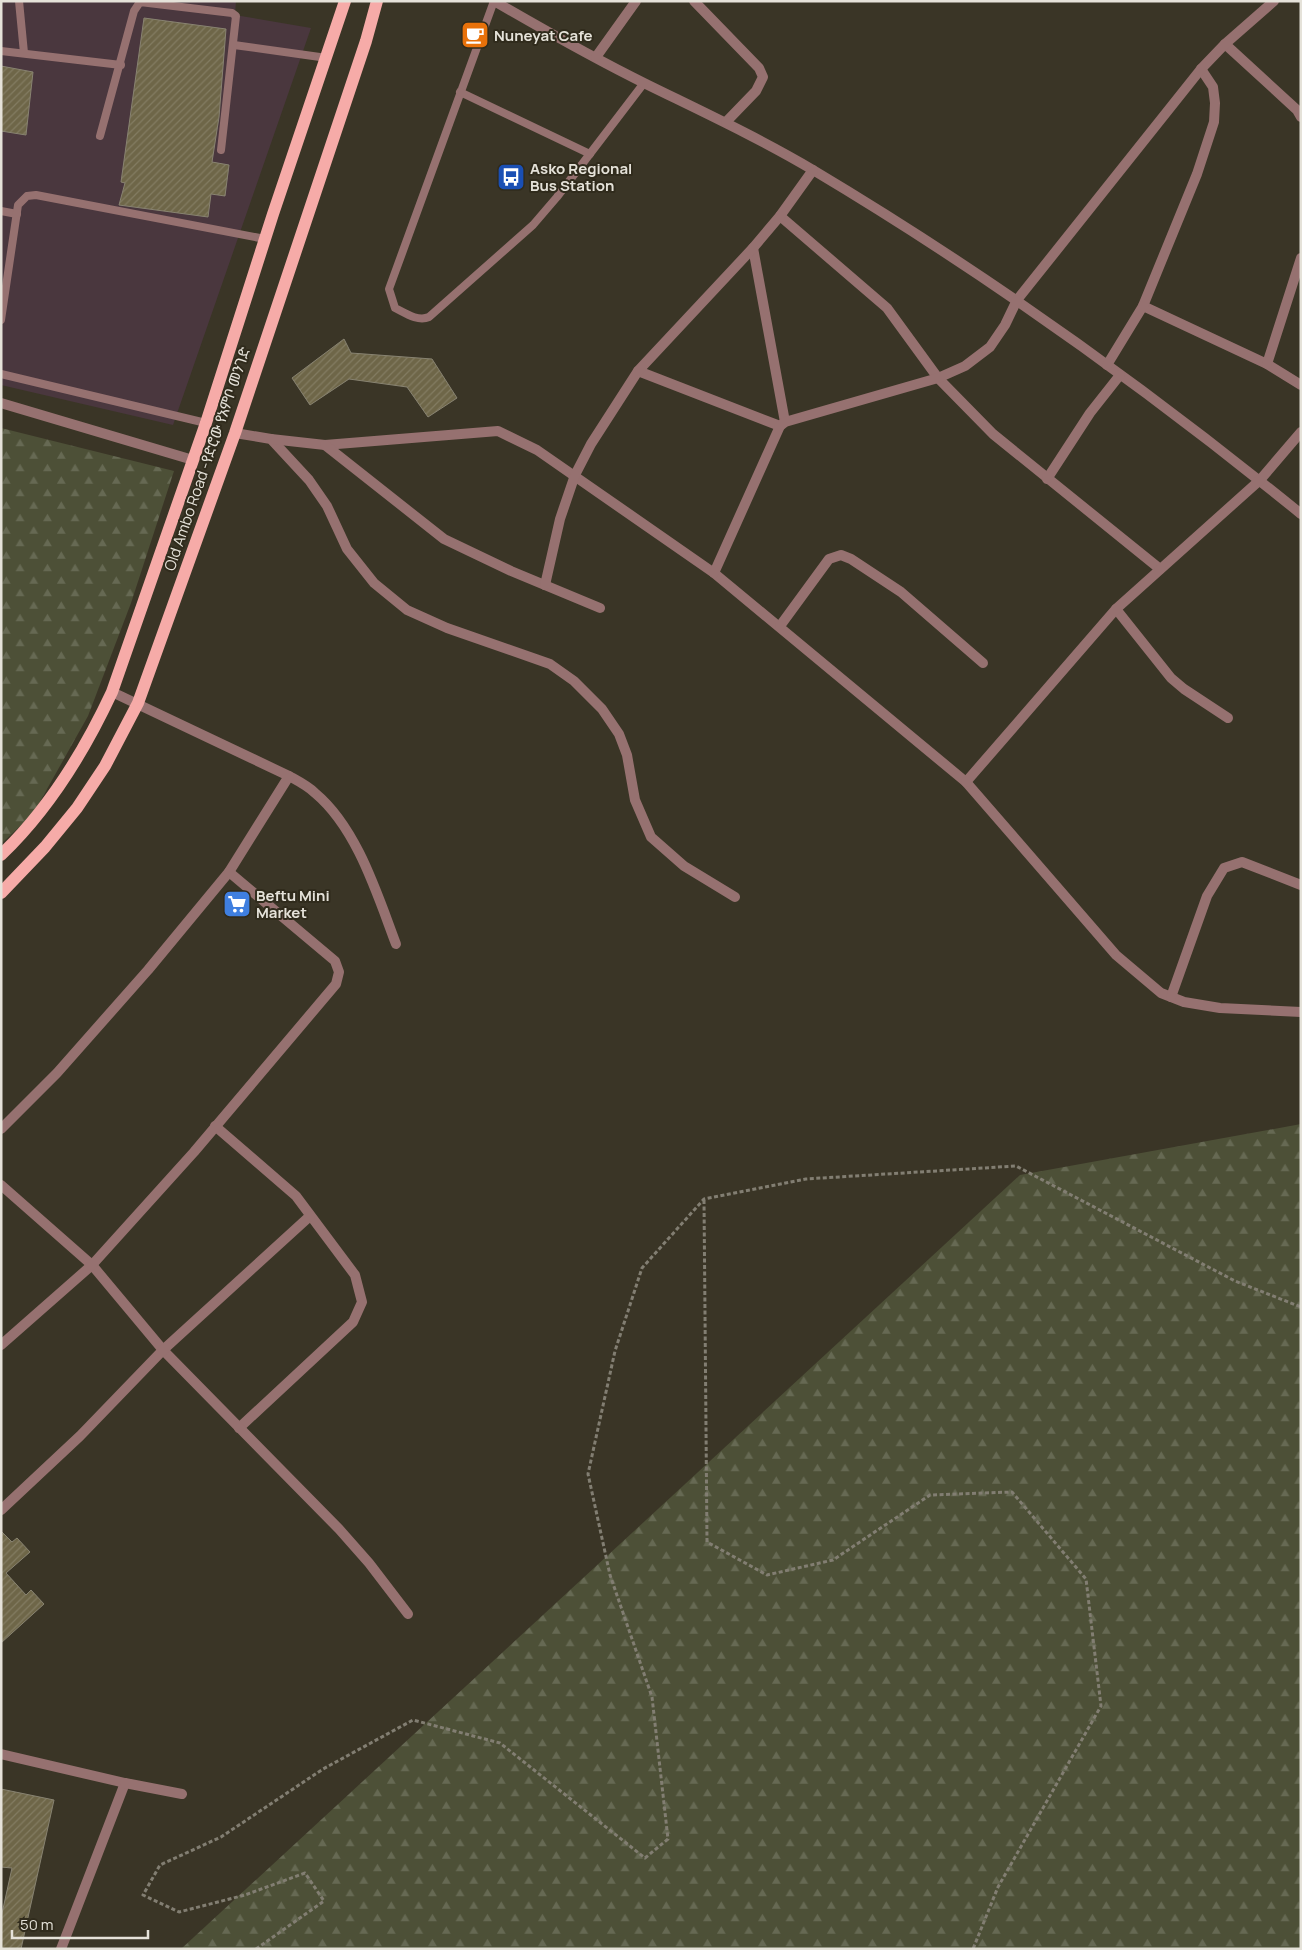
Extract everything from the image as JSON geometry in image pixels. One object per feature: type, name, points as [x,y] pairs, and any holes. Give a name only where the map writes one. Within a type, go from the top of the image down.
[{"type":"main road","name":"Old Ambo Road -የድሮው የአምቦ መንገድ","points":[[1,855],[43,810],[94,730],[112,692],[206,423],[265,239],[346,1]]},
{"type":"main road","name":"Old Ambo Road -የድሮው የአምቦ መንገድ","points":[[1,894],[45,847],[77,808],[105,766],[138,704],[235,432],[366,41],[377,1]]},
{"type":"street","points":[[494,1],[644,83],[726,122],[813,170],[1017,300],[1260,480],[1301,514]]},
{"type":"street","points":[[596,57],[636,1]]},
{"type":"street","points":[[694,1],[759,68],[763,77],[756,90],[726,122]]},
{"type":"street","points":[[638,371],[783,424],[938,378],[965,366],[990,347],[1005,325],[1017,300],[1201,69],[1225,44],[1274,1]]},
{"type":"street","points":[[1225,44],[1297,110],[1301,117]]},
{"type":"street","points":[[1107,365],[1143,306],[1197,174],[1214,122],[1215,103],[1213,87],[1201,69]]},
{"type":"street","points":[[545,585],[560,519],[575,475],[591,444],[638,371],[753,248],[780,216],[813,170]]},
{"type":"street","points":[[780,216],[887,308],[938,378],[993,434],[1160,569]]},
{"type":"street","points":[[714,573],[783,424],[753,248]]},
{"type":"street","points":[[1267,364],[1301,258]]},
{"type":"street","points":[[1143,306],[1267,364],[1301,386]]},
{"type":"street","points":[[1047,479],[1090,413],[1120,375]]},
{"type":"street","points":[[1,403],[193,460]]},
{"type":"street","points":[[235,432],[271,439],[325,445],[498,431],[537,450],[714,573],[966,782],[1116,955],[1137,975],[1161,993],[1184,1002],[1220,1008],[1301,1012]]},
{"type":"street","points":[[966,782],[1116,609],[1260,480],[1301,432]]},
{"type":"street","points":[[271,439],[309,480],[327,506],[353,556],[374,583],[407,610],[447,628],[550,664],[574,681],[602,709],[619,734],[627,755],[635,800],[651,837],[684,866],[735,897]]},
{"type":"street","points":[[325,445],[444,539],[600,608]]},
{"type":"street","points":[[780,626],[829,559],[841,556],[851,559],[901,592],[983,663]]},
{"type":"street","points":[[1116,609],[1171,678],[1184,690],[1228,718]]},
{"type":"street","points":[[112,692],[289,776],[315,792],[336,814],[371,878],[396,944]]},
{"type":"street","points":[[1,1129],[58,1073],[148,970],[229,872],[289,776]]},
{"type":"street","points":[[1171,997],[1207,896],[1224,868],[1242,862],[1301,885]]},
{"type":"street","points":[[1,1345],[92,1265],[215,1126],[336,984],[339,972],[335,961],[229,872]]},
{"type":"street","points":[[215,1126],[296,1196],[355,1275],[362,1302],[353,1322],[239,1428]]},
{"type":"street","points":[[1,1185],[92,1265],[163,1350],[339,1529],[369,1563],[408,1614]]},
{"type":"street","points":[[1,1510],[80,1436],[163,1350],[310,1216]]},
{"type":"street","points":[[1,1754],[125,1783],[182,1794]]},
{"type":"street","points":[[60,1949],[125,1783]]},
{"type":"lane","points":[[20,1],[24,54]]},
{"type":"lane","points":[[494,1],[389,289],[395,308],[416,318],[429,317],[533,225],[644,83]]},
{"type":"lane","points":[[100,136],[121,65],[134,11],[140,2],[236,16],[221,150]]},
{"type":"lane","points":[[234,44],[327,58]]},
{"type":"lane","points":[[1,51],[121,65]]},
{"type":"lane","points":[[460,92],[590,154]]},
{"type":"lane","points":[[1,320],[18,205],[27,196],[36,195],[265,239]]},
{"type":"lane","points":[[1,211],[17,214]]},
{"type":"lane","points":[[1,374],[206,423]]},
{"type":"path","points":[[256,1949],[324,1901],[305,1873],[245,1895],[179,1912],[143,1895],[160,1865],[221,1837],[323,1769],[413,1720],[500,1744],[645,1858],[668,1839],[652,1697],[610,1575],[588,1474],[615,1351],[642,1268],[704,1200],[806,1178],[1016,1166],[1235,1281],[1301,1307]]},
{"type":"path","points":[[704,1200],[707,1542],[767,1576],[833,1560],[930,1495],[1012,1492],[1086,1579],[1101,1706],[998,1887],[972,1949]]},
{"type":"shaded area","points":[[1,1],[236,1],[235,15],[311,28],[173,425],[1,385]]},
{"type":"green space","points":[[1,428],[174,471],[131,603],[88,716],[33,814],[1,844]]},
{"type":"green space","points":[[1301,1124],[1301,1949],[181,1949],[1020,1175]]},
{"type":"building","points":[[144,18],[226,29],[219,117],[212,162],[229,165],[225,196],[211,194],[208,217],[119,205],[125,183],[121,182]]},
{"type":"building","points":[[1,66],[33,72],[26,135],[1,131]]},
{"type":"building","points":[[344,339],[351,353],[432,359],[457,398],[428,417],[407,387],[349,379],[310,405],[292,378]]},
{"type":"building","points":[[1,1531],[12,1542],[17,1538],[30,1552],[6,1573],[26,1595],[31,1590],[44,1604],[1,1643]]},
{"type":"building","points":[[1,1789],[54,1800],[21,1949],[1,1949],[1,1918],[12,1868],[1,1867]]},
{"type":"place","name":"Nuneyat Cafe","points":[[475,35]]},
{"type":"place","name":"Asko Regional Bus Station","points":[[511,177]]},
{"type":"place","name":"Beftu Mini Market","points":[[237,904]]}]
